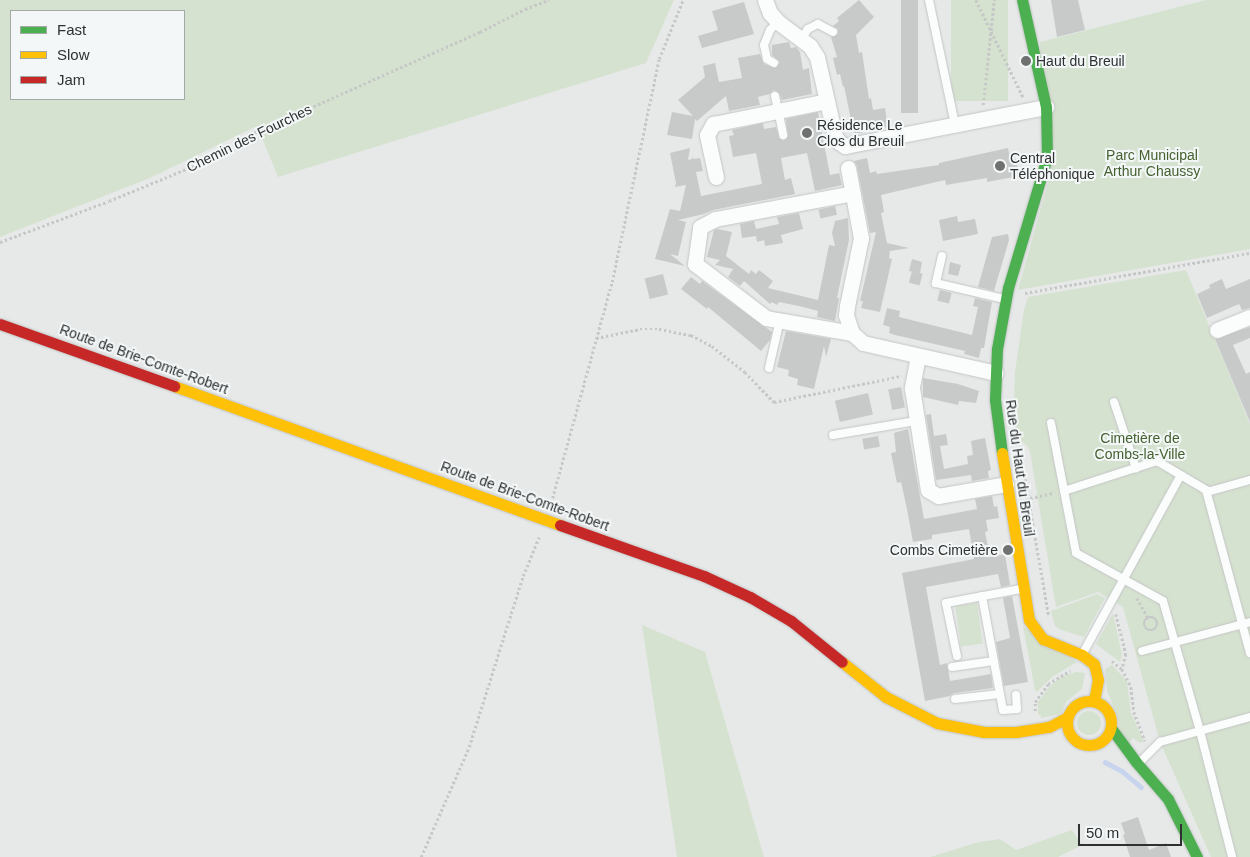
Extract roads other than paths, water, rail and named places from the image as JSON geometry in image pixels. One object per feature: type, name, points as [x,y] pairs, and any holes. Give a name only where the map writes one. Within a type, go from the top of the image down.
[{"type":"main road","name":"Rue du Haut du Breuil","points":[[1022,0],[1046,107],[1048,130],[1047,156],[1007,294],[997,349],[997,424],[1029,620],[1038,634],[1050,643],[1082,655],[1094,664],[1098,680],[1094,701]]},
{"type":"main road","name":"Route de Brie-Comte-Robert","points":[[0,324],[704,576],[750,597],[791,621],[886,697],[937,723],[984,732],[1016,732],[1049,727],[1068,717]]},
{"type":"main road","points":[[1111,728],[1108,735],[1098,743],[1086,745],[1079,743],[1070,734],[1067,726],[1068,717],[1073,707],[1079,703],[1094,701],[1108,710],[1111,728],[1137,763],[1168,799],[1197,857]]},
{"type":"main road","name":"Route de Brie-Comte-Robert","points":[[1016,732],[1079,743]]},
{"type":"main road","points":[[1098,743],[1137,763]]},
{"type":"street","points":[[765,0],[770,13],[778,22],[810,46],[817,56],[835,136],[845,146],[1046,107]]},
{"type":"street","points":[[716,177],[707,135],[713,124],[827,101]]},
{"type":"street","points":[[848,168],[862,238],[846,315],[852,333],[863,343],[996,373]]},
{"type":"street","points":[[852,333],[766,318],[695,264],[700,227],[715,219],[853,192]]},
{"type":"street","points":[[1217,330],[1250,317]]},
{"type":"street","points":[[918,356],[912,388],[928,490],[938,496],[1006,484]]},
{"type":"lane","points":[[929,0],[955,124]]},
{"type":"lane","points":[[774,63],[767,59],[764,45],[770,30],[778,22]]},
{"type":"lane","points":[[801,40],[808,29],[818,24],[833,32]]},
{"type":"lane","points":[[775,96],[783,135]]},
{"type":"lane","points":[[942,256],[936,282],[1007,294]]},
{"type":"lane","points":[[770,368],[780,320]]},
{"type":"lane","points":[[1114,402],[1136,468]]},
{"type":"lane","points":[[833,435],[916,422]]},
{"type":"lane","points":[[1050,423],[1076,553],[1163,601],[1200,731],[1232,857]]},
{"type":"lane","points":[[1064,492],[1157,461],[1206,490],[1246,623],[1250,653]]},
{"type":"lane","points":[[1082,655],[1181,475]]},
{"type":"lane","points":[[1207,492],[1250,480]]},
{"type":"lane","points":[[957,656],[946,603],[1023,589]]},
{"type":"lane","points":[[982,596],[1003,710],[1018,709],[1016,695]]},
{"type":"lane","points":[[1142,651],[1246,623]]},
{"type":"lane","points":[[952,667],[994,661]]},
{"type":"lane","points":[[955,699],[1000,694]]},
{"type":"lane","points":[[1137,763],[1160,742],[1250,717]]},
{"type":"waterway","points":[[1105,762],[1122,771],[1141,787]]},
{"type":"place","name":"Haut du Breuil","points":[[1026,61]]},
{"type":"place","name":"Résidence Le Clos du Breuil","points":[[807,133]]},
{"type":"place","name":"Central Téléphonique","points":[[1000,166]]},
{"type":"place","name":"Combs Cimetière","points":[[1008,550]]},
{"type":"park label","name":"Parc Municipal Arthur Chaussy","points":[[1152,164]]},
{"type":"park label","name":"Cimetière de Combs-la-Ville","points":[[1140,446]]}]
